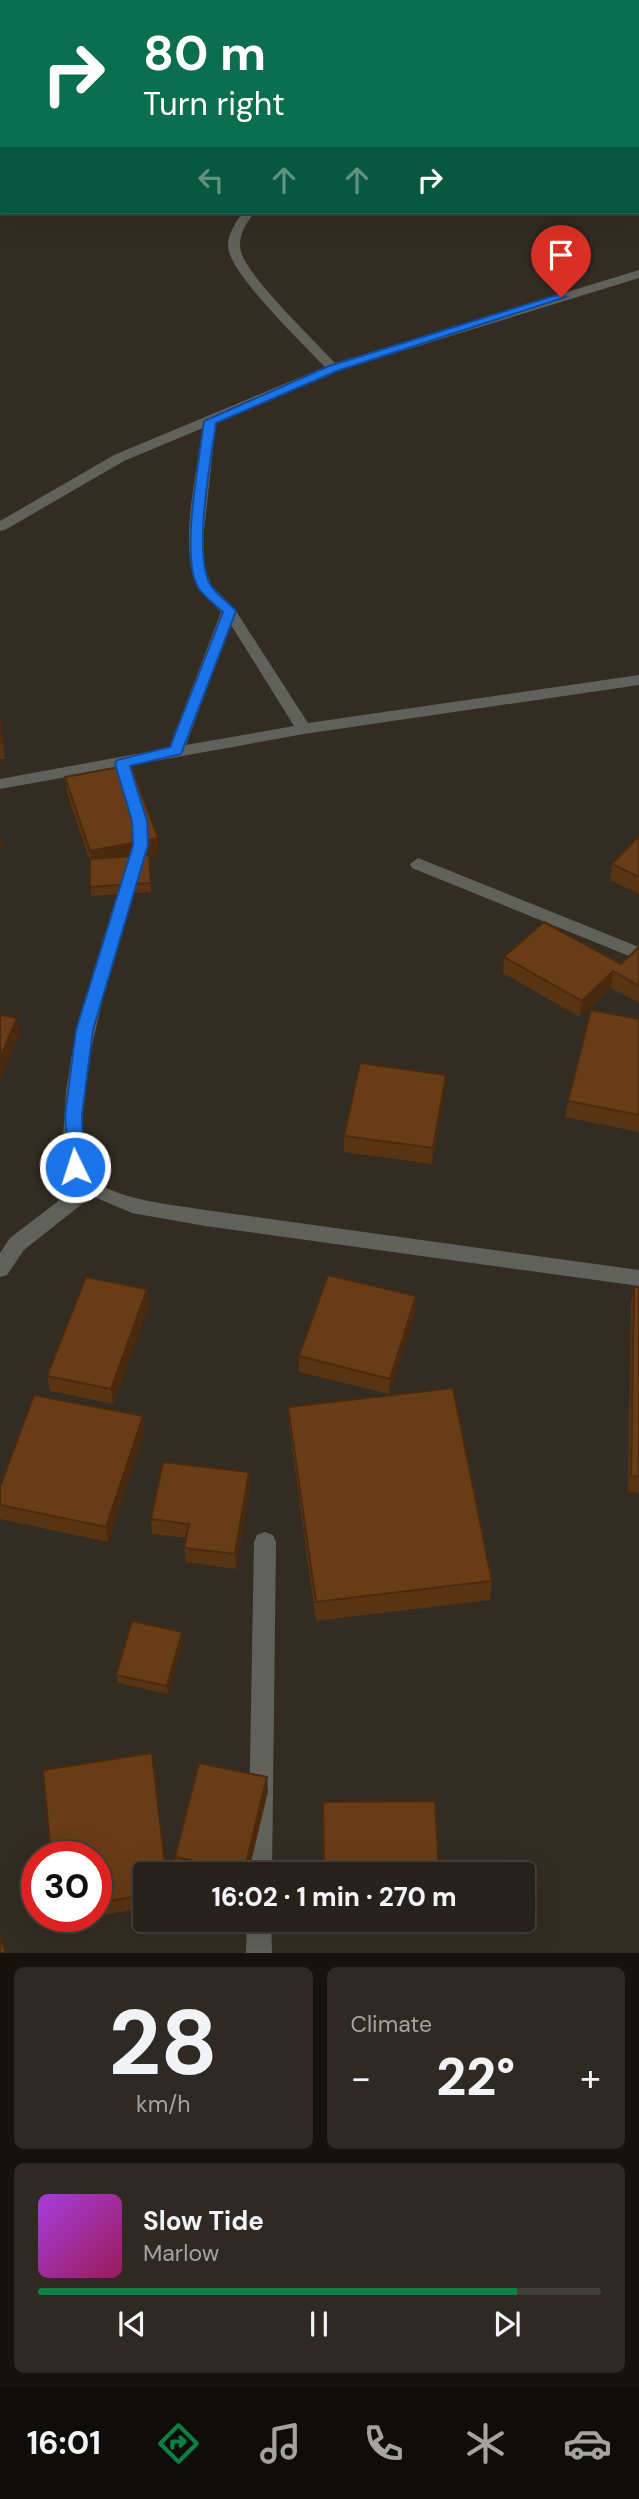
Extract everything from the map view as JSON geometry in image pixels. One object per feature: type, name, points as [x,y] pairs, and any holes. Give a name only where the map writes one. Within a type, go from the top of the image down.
[{"type":"street","points":[[247,214],[238,225],[235,252],[249,276],[333,368]]},
{"type":"street","points":[[0,527],[119,458],[333,368],[639,275]]},
{"type":"street","points":[[210,421],[197,531],[197,565],[204,586],[229,611],[304,729]]},
{"type":"street","points":[[176,750],[200,680],[229,611]]},
{"type":"street","points":[[0,784],[124,769],[176,750],[304,729],[639,680]]},
{"type":"street","points":[[137,857],[85,1030],[75,1091],[72,1138],[75,1167],[90,1187],[132,1205],[205,1218],[551,1268],[639,1278]]},
{"type":"street","points":[[418,864],[639,954]]},
{"type":"street","points":[[0,1269],[17,1244],[90,1187]]},
{"type":"street","points":[[260,1862],[265,1542]]},
{"type":"street","points":[[259,1953],[260,1932]]},
{"type":"building","points":[[0,720],[3,742],[0,743]]},
{"type":"building","points":[[131,765],[158,838],[90,851],[65,777]]},
{"type":"building","points":[[639,836],[639,877],[612,864]]},
{"type":"building","points":[[149,855],[151,883],[90,887],[90,859]]},
{"type":"building","points":[[544,922],[621,964],[639,947],[639,986],[613,971],[582,1001],[504,957]]},
{"type":"building","points":[[591,1010],[639,1019],[639,1115],[568,1101]]},
{"type":"building","points":[[0,1015],[17,1018],[0,1058]]},
{"type":"building","points":[[360,1063],[446,1075],[433,1148],[344,1136]]},
{"type":"building","points":[[328,1275],[416,1296],[390,1379],[299,1356]]},
{"type":"building","points":[[86,1277],[147,1289],[111,1389],[47,1376]]},
{"type":"building","points":[[634,1287],[639,1287],[639,1477],[631,1476]]},
{"type":"building","points":[[453,1388],[492,1581],[316,1602],[288,1407]]},
{"type":"building","points":[[34,1395],[143,1416],[106,1527],[0,1505],[0,1487]]},
{"type":"building","points":[[163,1462],[249,1472],[235,1554],[184,1548],[189,1524],[151,1519]]},
{"type":"building","points":[[132,1621],[182,1632],[167,1686],[116,1675]]},
{"type":"building","points":[[152,1753],[165,1862],[133,1862],[133,1897],[112,1900],[112,1841],[50,1841],[43,1770]]},
{"type":"building","points":[[199,1763],[267,1777],[246,1862],[198,1862],[175,1857]]},
{"type":"building","points":[[435,1801],[438,1862],[324,1862],[323,1802]]},
{"type":"building","points":[[0,1937],[6,1953],[0,1953]]},
{"type":"route","points":[[75,1167],[73,1115],[85,1030],[141,845],[140,821],[122,764],[176,750],[200,680],[229,611],[204,586],[197,565],[197,531],[210,421],[333,368],[561,297]]}]
